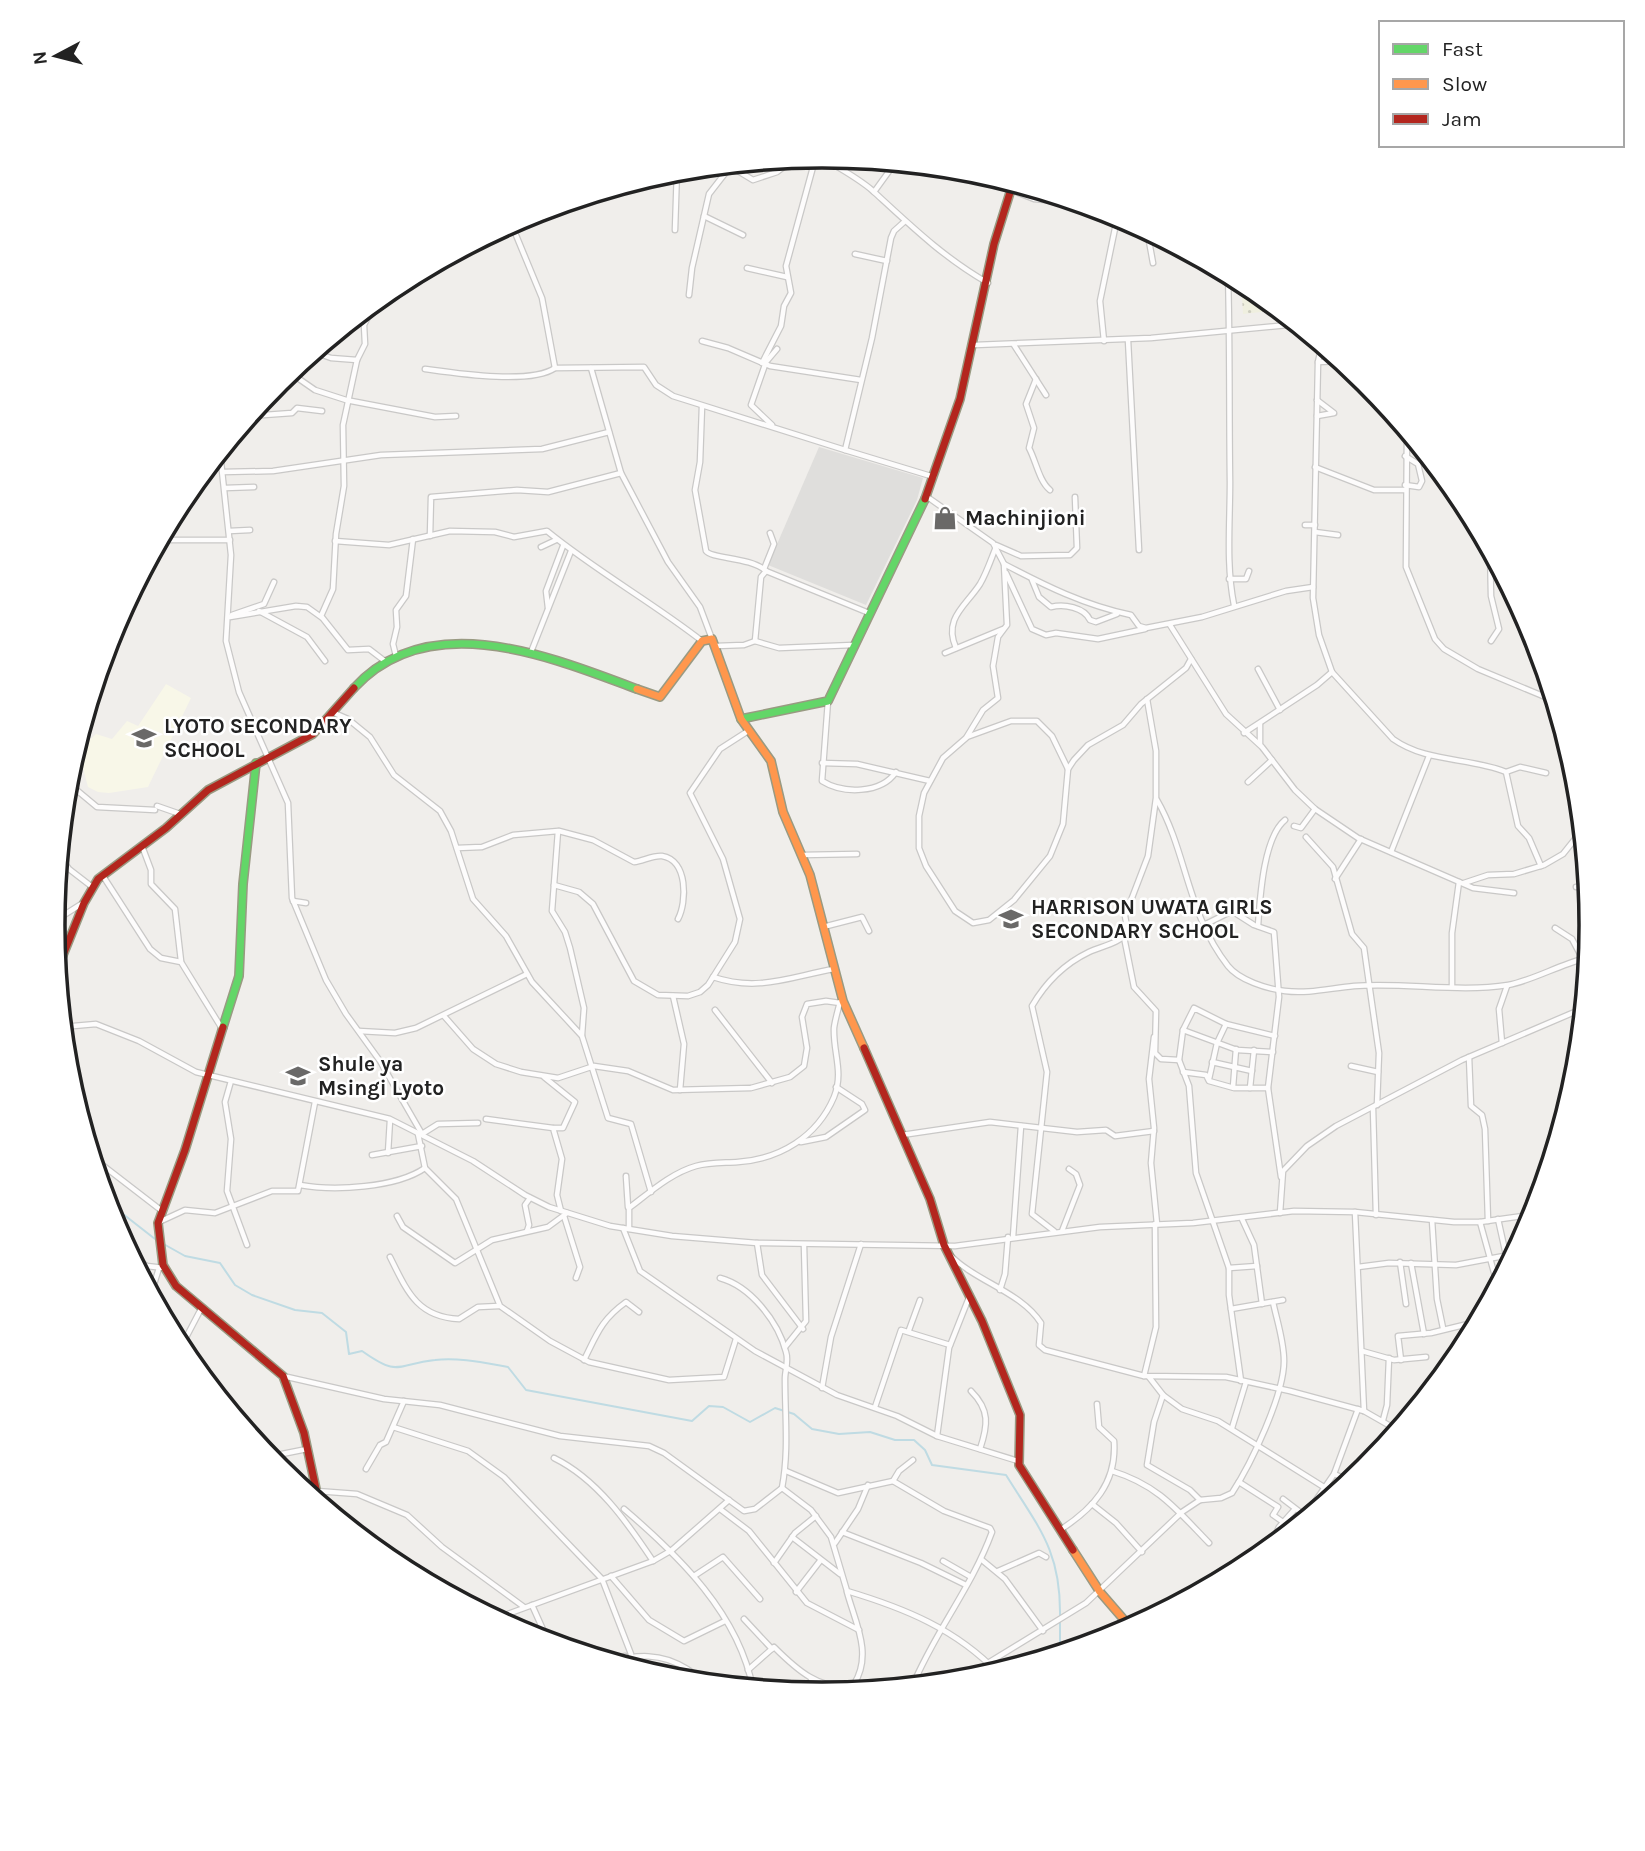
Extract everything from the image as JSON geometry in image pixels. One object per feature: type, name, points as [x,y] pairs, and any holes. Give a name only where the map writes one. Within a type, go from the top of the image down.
[{"type":"street","points":[[772,425],[751,405],[762,382],[763,364],[781,326],[784,306],[791,293],[787,258],[813,168]]},
{"type":"street","points":[[836,168],[874,192],[904,222],[959,266],[988,283]]},
{"type":"street","points":[[740,172],[754,180],[781,169]]},
{"type":"street","points":[[874,192],[889,171]]},
{"type":"street","points":[[690,295],[692,268],[711,189],[723,174]]},
{"type":"street","points":[[675,230],[677,182]]},
{"type":"street","points":[[896,772],[883,785],[873,789],[857,789],[823,782],[822,763],[828,701],[934,477],[975,345],[1011,192]]},
{"type":"street","points":[[704,216],[743,235]]},
{"type":"street","points":[[845,450],[894,231],[904,222]]},
{"type":"street","points":[[1104,341],[1100,301],[1115,227]]},
{"type":"street","points":[[515,233],[542,298],[555,368]]},
{"type":"street","points":[[1149,242],[1153,263]]},
{"type":"street","points":[[855,254],[887,261]]},
{"type":"street","points":[[747,268],[787,276]]},
{"type":"street","points":[[1228,286],[1230,579],[1234,606]]},
{"type":"street","points":[[322,617],[333,589],[335,541],[344,486],[343,429],[357,360],[365,344],[366,320]]},
{"type":"street","points":[[975,345],[1128,340],[1286,325]]},
{"type":"street","points":[[1128,340],[1139,550]]},
{"type":"street","points":[[702,341],[728,348],[763,364],[861,380]]},
{"type":"street","points":[[1014,345],[1046,395]]},
{"type":"street","points":[[763,364],[777,349]]},
{"type":"street","points":[[1320,355],[1318,362],[1313,587],[1318,628],[1332,672],[1393,739],[1429,756],[1506,772],[1520,767],[1546,773]]},
{"type":"street","points":[[324,356],[357,360]]},
{"type":"street","points":[[1318,362],[1328,362]]},
{"type":"street","points":[[425,369],[467,376],[530,375],[547,373],[555,368],[644,367],[660,389],[702,406],[772,425],[934,477]]},
{"type":"street","points":[[591,368],[621,473],[668,562],[698,603],[741,719],[771,761],[783,812],[810,875],[841,1001],[930,1199],[944,1245],[970,1295],[1020,1415],[1018,1461],[1100,1592],[1124,1620]]},
{"type":"street","points":[[300,378],[315,390],[351,400],[435,417],[456,416]]},
{"type":"street","points":[[1036,379],[1026,404],[1034,428],[1029,448],[1038,463],[1040,478],[1050,490]]},
{"type":"street","points":[[1317,400],[1334,413],[1317,416]]},
{"type":"street","points":[[702,406],[700,462],[695,490],[709,556],[738,558],[869,613]]},
{"type":"street","points":[[263,415],[292,414],[297,408],[322,411]]},
{"type":"street","points":[[223,472],[278,471],[343,460],[485,449],[542,449],[609,432]]},
{"type":"street","points":[[1406,442],[1407,572],[1438,643],[1478,669],[1544,697]]},
{"type":"street","points":[[1315,467],[1374,490],[1419,487],[1422,484],[1418,464],[1405,456]]},
{"type":"street","points":[[222,463],[231,569],[226,641],[239,692],[288,803],[293,901],[326,980],[392,1080],[420,1133],[425,1168],[454,1196],[500,1306],[550,1341],[584,1360],[660,1379],[722,1377],[736,1339]]},
{"type":"street","points":[[430,536],[431,497],[517,490],[548,492],[621,473]]},
{"type":"street","points":[[225,488],[254,487]]},
{"type":"street","points":[[926,496],[995,545],[1021,556],[1069,555],[1077,548],[1075,497]]},
{"type":"street","points":[[1305,525],[1315,526]]},
{"type":"street","points":[[229,531],[250,530]]},
{"type":"street","points":[[335,541],[380,545],[472,530],[519,537],[545,531],[563,546],[649,600],[702,641],[744,645],[755,641],[774,648],[853,645]]},
{"type":"street","points":[[1315,532],[1338,535]]},
{"type":"street","points":[[755,641],[761,577],[774,544],[770,533]]},
{"type":"street","points":[[396,656],[393,645],[397,627],[396,610],[406,596],[413,539]]},
{"type":"street","points":[[170,540],[230,540]]},
{"type":"street","points":[[541,547],[556,540]]},
{"type":"street","points":[[995,545],[1031,626],[1038,634],[1098,639],[1154,624],[1170,625],[1292,589],[1313,587]]},
{"type":"street","points":[[957,648],[952,634],[953,621],[979,584],[995,545]]},
{"type":"street","points":[[548,609],[546,591],[563,546]]},
{"type":"street","points":[[531,652],[571,551]]},
{"type":"street","points":[[1004,566],[1061,594],[1118,613],[1130,614],[1139,626],[1146,628]]},
{"type":"street","points":[[966,738],[983,710],[998,698],[993,666],[998,637],[1007,623],[1004,566]]},
{"type":"street","points":[[1490,568],[1491,596],[1499,629],[1491,642]]},
{"type":"street","points":[[1230,579],[1246,579],[1249,571]]},
{"type":"street","points":[[1031,579],[1039,597],[1051,607],[1066,604],[1087,614],[1090,620],[1096,622],[1118,613]]},
{"type":"street","points":[[228,619],[244,608],[264,604],[274,582]]},
{"type":"street","points":[[228,619],[258,611],[302,606],[322,617],[348,650],[369,649],[386,662]]},
{"type":"street","points":[[258,611],[307,638],[325,661]]},
{"type":"street","points":[[1170,625],[1226,714],[1244,733],[1260,744],[1315,809],[1361,839],[1461,883],[1483,891],[1514,893]]},
{"type":"street","points":[[945,653],[1004,629]]},
{"type":"street","points":[[65,949],[91,886],[102,875],[142,846],[208,790],[308,737],[363,679],[396,656],[421,648],[449,645],[531,652],[660,697],[666,693],[702,641]]},
{"type":"street","points":[[1068,769],[1084,749],[1122,725],[1147,698],[1186,668],[1191,659]]},
{"type":"street","points":[[1258,669],[1280,710]]},
{"type":"street","points":[[1244,733],[1332,672]]},
{"type":"street","points":[[1146,1376],[1156,1327],[1156,1224],[1152,1164],[1154,1131],[1149,1079],[1156,1011],[1133,985],[1124,937],[1128,929],[1125,916],[1148,856],[1156,799],[1156,751],[1147,698]]},
{"type":"street","points":[[741,719],[828,701]]},
{"type":"street","points":[[332,712],[356,725],[370,737],[394,775],[435,805],[448,825],[471,896],[506,936],[527,974],[582,1035],[594,1066],[608,1118],[631,1124],[651,1192]]},
{"type":"street","points":[[1037,721],[1052,736],[1068,769],[1065,816],[1049,856],[1014,900],[982,923],[970,922],[959,915],[941,891],[920,853],[920,808],[930,781],[947,753],[966,738],[1005,723],[1037,721]]},
{"type":"street","points":[[1260,723],[1257,729],[1260,744]]},
{"type":"street","points":[[554,885],[579,892],[593,904],[634,981],[654,993],[695,995],[713,977],[738,936],[740,919],[723,859],[690,796],[720,749],[748,731]]},
{"type":"street","points":[[1391,852],[1429,756]]},
{"type":"street","points":[[1248,782],[1272,760]]},
{"type":"street","points":[[256,763],[243,884],[240,976],[221,1027],[185,1150],[158,1223],[162,1268],[176,1286],[283,1376],[404,1401],[440,1405],[561,1436],[649,1446],[664,1453],[744,1511],[751,1510],[782,1488],[786,1471],[785,1348],[788,1340],[803,1329],[806,1317],[804,1245]]},
{"type":"street","points":[[822,763],[857,764],[930,781]]},
{"type":"street","points":[[1506,772],[1518,826],[1529,838],[1541,866]]},
{"type":"street","points":[[77,789],[97,807],[156,808],[180,814]]},
{"type":"street","points":[[1156,799],[1169,825],[1190,897],[1203,925],[1235,973],[1279,990],[1507,985],[1579,960]]},
{"type":"street","points":[[1294,826],[1301,828],[1315,809]]},
{"type":"street","points":[[1258,926],[1265,868],[1275,831],[1285,820]]},
{"type":"street","points":[[457,848],[482,847],[513,835],[558,831],[593,840],[634,862],[659,856],[670,860],[680,872],[684,884],[683,906],[678,919]]},
{"type":"street","points":[[558,831],[553,915],[567,939],[583,1002],[582,1035]]},
{"type":"street","points":[[1306,837],[1330,863],[1352,934],[1364,948],[1379,1053],[1375,1107],[1376,1215]]},
{"type":"street","points":[[1461,883],[1541,866],[1563,853],[1575,838]]},
{"type":"street","points":[[1335,879],[1361,839]]},
{"type":"street","points":[[142,846],[151,870],[151,884],[175,909],[181,962],[221,1027]]},
{"type":"street","points":[[801,855],[857,855]]},
{"type":"street","points":[[67,866],[91,886]]},
{"type":"street","points":[[102,875],[153,952],[161,958],[181,962]]},
{"type":"street","points":[[1452,986],[1452,933],[1461,883]]},
{"type":"street","points":[[293,901],[306,903]]},
{"type":"street","points":[[65,914],[84,902]]},
{"type":"street","points":[[1203,925],[1231,911],[1258,926],[1272,928],[1274,932],[1279,990],[1268,1088],[1281,1177],[1280,1213]]},
{"type":"street","points":[[823,927],[862,917],[869,931]]},
{"type":"street","points":[[1555,928],[1573,939],[1579,952]]},
{"type":"street","points":[[1055,1232],[1032,1214],[1047,1072],[1032,1006],[1063,968],[1091,951],[1124,937]]},
{"type":"street","points":[[713,977],[733,984],[760,985],[834,968]]},
{"type":"street","points":[[359,1031],[395,1033],[444,1016],[527,974]]},
{"type":"street","points":[[1502,1043],[1499,1009],[1507,985]]},
{"type":"street","points":[[673,996],[684,1044],[680,1090]]},
{"type":"street","points":[[444,1016],[466,1044],[491,1061],[543,1077],[563,1077],[594,1066],[628,1071],[657,1086],[680,1090],[751,1088],[790,1077],[804,1066],[807,1048],[802,1021],[805,1007],[826,1001],[841,1001]]},
{"type":"street","points":[[799,1143],[816,1124],[836,1087],[840,1067],[834,1028],[841,1001]]},
{"type":"street","points":[[1231,1429],[1243,1382],[1231,1309],[1229,1268],[1195,1167],[1191,1095],[1179,1060],[1183,1030],[1194,1008],[1226,1024],[1275,1036]]},
{"type":"street","points":[[715,1010],[772,1083]]},
{"type":"street","points":[[1281,1177],[1292,1160],[1314,1139],[1469,1057],[1575,1012]]},
{"type":"street","points":[[71,1025],[85,1023],[102,1026],[206,1075],[390,1119],[473,1161],[530,1198],[564,1213],[675,1237],[804,1245],[944,1245],[1062,1231],[1212,1222],[1280,1213],[1356,1212],[1480,1222],[1523,1215]]},
{"type":"street","points":[[1209,1079],[1217,1043],[1226,1024]]},
{"type":"street","points":[[1183,1030],[1236,1049],[1273,1052]]},
{"type":"street","points":[[1154,1037],[1156,1056],[1179,1060]]},
{"type":"street","points":[[1234,1088],[1236,1049]]},
{"type":"street","points":[[1250,1088],[1254,1050]]},
{"type":"street","points":[[1469,1057],[1471,1105],[1482,1115],[1485,1129],[1488,1221]]},
{"type":"street","points":[[1212,1062],[1252,1071]]},
{"type":"street","points":[[1351,1066],[1378,1072]]},
{"type":"street","points":[[1183,1072],[1206,1075],[1209,1079],[1234,1088],[1268,1088]]},
{"type":"street","points":[[486,1119],[563,1128],[575,1102],[543,1077]]},
{"type":"street","points":[[231,1081],[225,1102],[230,1139],[227,1191],[247,1245]]},
{"type":"street","points":[[629,1208],[661,1183],[692,1167],[771,1156],[799,1143],[826,1137],[865,1110],[862,1104],[836,1087]]},
{"type":"street","points":[[158,1223],[185,1210],[210,1213],[272,1191],[295,1192],[300,1185],[315,1102]]},
{"type":"street","points":[[388,1153],[390,1119]]},
{"type":"street","points":[[900,1135],[979,1122],[1000,1122],[1077,1132],[1106,1130],[1115,1136],[1154,1131]]},
{"type":"street","points":[[420,1133],[438,1124],[478,1123]]},
{"type":"street","points":[[1000,1290],[1011,1237],[1021,1126]]},
{"type":"street","points":[[553,1128],[562,1159],[557,1195],[579,1267],[576,1278]]},
{"type":"street","points":[[372,1155],[422,1146]]},
{"type":"street","points":[[104,1166],[162,1211]]},
{"type":"street","points":[[300,1185],[328,1188],[367,1185],[409,1176],[425,1168]]},
{"type":"street","points":[[1062,1231],[1080,1185],[1076,1174],[1069,1169]]},
{"type":"street","points":[[626,1176],[629,1208],[626,1228],[640,1271],[736,1339],[822,1388],[875,1407],[937,1436],[1018,1461]]},
{"type":"street","points":[[527,1231],[529,1225],[526,1205],[530,1198]]},
{"type":"street","points":[[1323,1494],[1361,1410],[1362,1351],[1356,1212]]},
{"type":"street","points":[[397,1216],[403,1227],[451,1263],[479,1251],[492,1240],[548,1227],[564,1213]]},
{"type":"street","points":[[1242,1219],[1254,1245],[1262,1304]]},
{"type":"street","points":[[1498,1219],[1506,1253]]},
{"type":"street","points":[[1432,1220],[1443,1328]]},
{"type":"street","points":[[1480,1222],[1495,1275]]},
{"type":"street","points":[[757,1243],[760,1269],[768,1285],[803,1329]]},
{"type":"street","points":[[822,1388],[831,1337],[861,1244]]},
{"type":"street","points":[[1358,1267],[1400,1262],[1435,1266],[1491,1260],[1505,1255]]},
{"type":"street","points":[[950,1256],[1028,1308],[1042,1327],[1039,1345],[1042,1349],[1146,1376],[1212,1376],[1280,1389],[1361,1410],[1391,1426]]},
{"type":"street","points":[[390,1257],[414,1300],[429,1314],[459,1319],[478,1307],[500,1306]]},
{"type":"street","points":[[143,1261],[162,1268]]},
{"type":"street","points":[[1400,1262],[1406,1304]]},
{"type":"street","points":[[1411,1263],[1424,1334]]},
{"type":"street","points":[[1229,1268],[1257,1266]]},
{"type":"street","points":[[155,1284],[162,1268]]},
{"type":"street","points":[[720,1278],[732,1280],[752,1298],[771,1320],[785,1348]]},
{"type":"street","points":[[937,1436],[950,1345],[970,1295]]},
{"type":"street","points":[[909,1330],[920,1300]]},
{"type":"street","points":[[1231,1309],[1283,1300]]},
{"type":"street","points":[[584,1360],[595,1332],[612,1313],[626,1302],[639,1312]]},
{"type":"street","points":[[847,1591],[884,1601],[941,1627],[989,1663],[1074,1612],[1100,1592],[1182,1512],[1200,1500],[1229,1495],[1240,1482],[1280,1389],[1284,1349],[1273,1302]]},
{"type":"street","points":[[186,1337],[202,1307]]},
{"type":"street","points":[[1401,1360],[1398,1337],[1467,1323]]},
{"type":"street","points":[[875,1407],[901,1329],[950,1345]]},
{"type":"street","points":[[1362,1351],[1401,1360],[1426,1357]]},
{"type":"street","points":[[1383,1420],[1387,1405],[1389,1358]]},
{"type":"street","points":[[283,1376],[308,1448],[317,1489]]},
{"type":"street","points":[[1146,1376],[1163,1395],[1182,1409],[1231,1429],[1326,1490]]},
{"type":"street","points":[[971,1391],[984,1405],[987,1418],[980,1449]]},
{"type":"street","points":[[1163,1395],[1154,1422],[1147,1465],[1190,1490],[1200,1500]]},
{"type":"street","points":[[366,1469],[380,1445],[386,1442],[404,1401]]},
{"type":"street","points":[[1060,1531],[1092,1504],[1105,1488],[1112,1471],[1114,1441],[1098,1426],[1097,1404]]},
{"type":"street","points":[[393,1427],[455,1445],[481,1458],[509,1482],[602,1579],[628,1655]]},
{"type":"street","points":[[280,1454],[308,1448]]},
{"type":"street","points":[[554,1458],[579,1473],[603,1495],[653,1561]]},
{"type":"street","points":[[893,1481],[899,1471],[913,1460]]},
{"type":"street","points":[[786,1471],[833,1492],[849,1492],[868,1485],[893,1481],[944,1511],[990,1528],[992,1532],[982,1559],[941,1627],[917,1677]]},
{"type":"street","points":[[1112,1471],[1152,1488],[1182,1512],[1209,1543]]},
{"type":"street","points":[[1334,1475],[1341,1477]]},
{"type":"street","points":[[1240,1482],[1278,1507],[1273,1515],[1283,1522]]},
{"type":"street","points":[[835,1544],[858,1509],[868,1485]]},
{"type":"street","points":[[782,1488],[816,1516],[835,1544],[841,1574],[860,1630],[863,1660],[855,1682]]},
{"type":"street","points":[[319,1491],[357,1494],[407,1515],[442,1547],[525,1607]]},
{"type":"street","points":[[1283,1499],[1300,1513]]},
{"type":"street","points":[[507,1614],[653,1561],[672,1550],[729,1500]]},
{"type":"street","points":[[1092,1504],[1116,1523],[1142,1552]]},
{"type":"street","points":[[624,1509],[672,1550],[694,1576],[724,1621],[751,1680]]},
{"type":"street","points":[[720,1509],[749,1531],[796,1592],[820,1612],[860,1630]]},
{"type":"street","points":[[1279,1531],[1295,1509]]},
{"type":"street","points":[[774,1563],[792,1537],[816,1516]]},
{"type":"street","points":[[842,1532],[921,1563],[966,1585]]},
{"type":"street","points":[[792,1537],[820,1561],[841,1574]]},
{"type":"street","points":[[998,1571],[1039,1553],[1046,1556]]},
{"type":"street","points":[[694,1576],[723,1557],[760,1599]]},
{"type":"street","points":[[982,1559],[998,1571],[1043,1631]]},
{"type":"street","points":[[796,1592],[820,1561]]},
{"type":"street","points":[[943,1561],[971,1577]]},
{"type":"street","points":[[611,1576],[649,1620],[684,1641],[724,1621]]},
{"type":"street","points":[[533,1605],[543,1630]]},
{"type":"street","points":[[744,1619],[772,1649],[774,1647],[802,1675],[831,1683]]},
{"type":"street","points":[[748,1670],[772,1649]]},
{"type":"street","points":[[624,1656],[668,1660],[684,1670]]},
{"type":"street","points":[[810,1683],[812,1679]]},
{"type":"shaded area","points":[[819,447],[923,478],[917,500],[866,605],[768,565]]},
{"type":"shaded area","name":"LYOTO SECONDARY SCHOOL","points":[[166,684],[191,698],[148,787],[109,793],[88,787],[82,765],[88,741],[96,734],[112,739],[127,721],[138,726]]},
{"type":"green space","points":[[1242,294],[1266,311],[1243,314]]},
{"type":"waterway","points":[[121,1213],[155,1239]]},
{"type":"waterway","points":[[160,1242],[185,1256],[220,1263],[235,1285],[252,1295],[295,1310],[322,1313],[346,1332],[349,1354],[362,1351],[392,1367],[453,1359],[508,1367],[526,1390],[692,1421],[709,1406],[723,1407],[750,1422],[775,1408],[794,1414],[812,1429],[839,1434],[870,1432],[895,1440],[914,1440],[925,1450],[932,1465],[1006,1475],[1046,1541],[1057,1574],[1060,1616]]},
{"type":"waterway","points":[[1060,1622],[1060,1645]]},
{"type":"traffic: fast","points":[[741,719],[828,701],[925,499]]},
{"type":"traffic: fast","points":[[354,688],[384,663],[418,649],[454,644],[491,646],[529,653],[637,689]]},
{"type":"traffic: fast","points":[[223,1027],[239,976],[243,884],[256,763]]},
{"type":"traffic: slow","points":[[637,689],[660,697],[702,641],[712,639],[741,719],[771,761],[783,812],[810,875],[843,1001],[864,1048]]},
{"type":"traffic: slow","points":[[1073,1550],[1100,1592],[1124,1620]]},
{"type":"traffic: jam","points":[[925,499],[960,399],[994,244],[1010,192]]},
{"type":"traffic: jam","points":[[65,949],[84,903],[98,879],[166,828],[208,790],[313,734],[354,688]]},
{"type":"traffic: jam","points":[[223,1027],[185,1150],[158,1223],[163,1265],[176,1286],[283,1376],[304,1433],[316,1488]]},
{"type":"traffic: jam","points":[[864,1048],[930,1199],[944,1245],[982,1321],[1020,1415],[1019,1465],[1073,1550]]},
{"type":"place","name":"Machinjioni","points":[[945,518]]},
{"type":"place","name":"LYOTO SECONDARY SCHOOL","points":[[144,738]]},
{"type":"place","name":"HARRISON UWATA GIRLS SECONDARY SCHOOL","points":[[1011,919]]},
{"type":"place","name":"Shule ya Msingi Lyoto","points":[[298,1076]]}]
